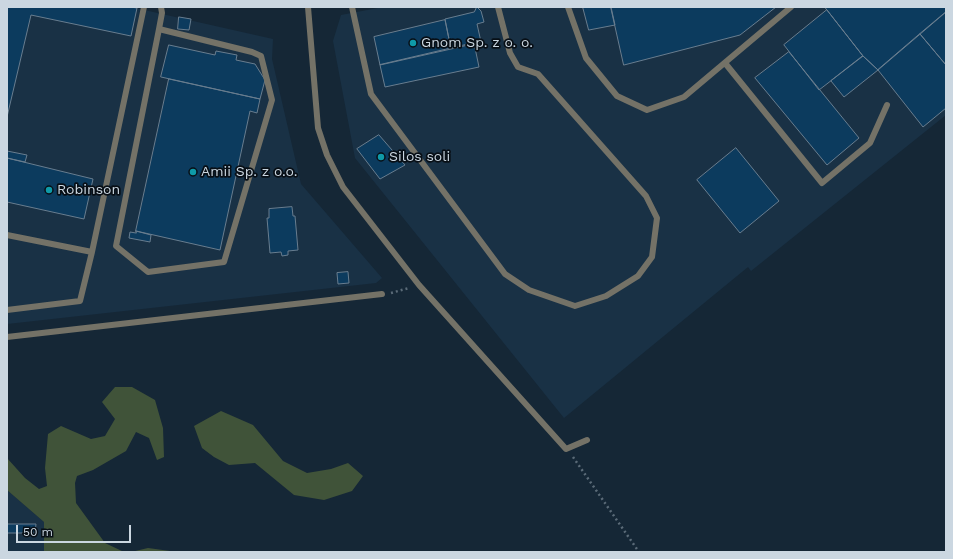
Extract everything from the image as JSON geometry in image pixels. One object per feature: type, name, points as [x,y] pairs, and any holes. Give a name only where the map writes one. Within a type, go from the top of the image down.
[{"type":"lane","points":[[7,310],[80,301],[92,252],[144,7]]},
{"type":"lane","points":[[159,29],[252,52],[261,56],[272,100],[224,262],[148,272],[116,246],[159,29],[162,13],[161,7]]},
{"type":"lane","points":[[308,7],[318,128],[327,155],[343,187],[420,286],[566,448],[587,440]]},
{"type":"lane","points":[[352,7],[371,94],[504,274],[529,290],[575,306],[606,296],[638,276],[652,257],[657,218],[646,196],[538,74],[518,67],[510,53],[498,7]]},
{"type":"lane","points":[[568,7],[586,58],[617,96],[647,110],[684,97],[791,7]]},
{"type":"lane","points":[[726,63],[822,184],[870,143],[886,105]]},
{"type":"lane","points":[[7,235],[92,252]]},
{"type":"lane","points":[[7,337],[382,294]]},
{"type":"path","points":[[382,294],[420,286]]},
{"type":"path","points":[[566,448],[639,552]]},
{"type":"shaded area","points":[[7,7],[131,7],[273,39],[272,59],[301,184],[382,278],[376,283],[7,324]]},
{"type":"shaded area","points":[[383,7],[946,7],[946,115],[751,271],[748,267],[564,418],[355,158],[333,41],[341,15]]},
{"type":"shaded area","points":[[7,490],[44,522],[44,552],[7,552]]},
{"type":"green space","points":[[115,387],[132,387],[155,400],[163,428],[164,457],[157,460],[149,438],[136,432],[126,451],[93,470],[77,476],[75,483],[76,503],[105,543],[124,552],[44,552],[44,522],[7,490],[7,458],[25,478],[39,489],[47,486],[45,468],[48,434],[61,426],[91,439],[105,436],[115,419],[102,402]]},
{"type":"green space","points":[[221,411],[253,425],[283,461],[307,473],[331,469],[348,463],[363,476],[352,491],[324,500],[294,495],[255,463],[229,465],[214,457],[202,448],[194,426]]},
{"type":"green space","points":[[148,548],[170,551],[172,552],[131,552]]},
{"type":"building","points":[[7,7],[137,8],[131,36],[31,15],[7,117]]},
{"type":"building","points":[[477,7],[481,11],[484,22],[477,24],[481,42],[451,49],[445,19],[474,12]]},
{"type":"building","points":[[583,7],[611,7],[615,25],[589,30]]},
{"type":"building","points":[[611,7],[776,7],[740,35],[624,65]]},
{"type":"building","points":[[825,7],[946,7],[946,12],[878,70],[863,56]]},
{"type":"building","points":[[827,10],[863,56],[819,90],[784,45]]},
{"type":"building","points":[[946,12],[946,65],[920,34]]},
{"type":"building","points":[[179,17],[191,19],[189,30],[178,29]]},
{"type":"building","name":"Gnom Sp. z o. o.","points":[[445,20],[451,49],[380,65],[374,37]]},
{"type":"building","points":[[920,34],[946,65],[946,108],[923,127],[878,70]]},
{"type":"building","points":[[474,43],[479,67],[385,87],[380,65]]},
{"type":"building","points":[[169,45],[215,55],[216,51],[237,55],[236,60],[255,64],[265,80],[260,99],[161,77]]},
{"type":"building","points":[[789,52],[859,138],[827,165],[755,78]]},
{"type":"building","points":[[863,56],[878,70],[844,97],[831,81]]},
{"type":"building","name":"Amii Sp. z o.o.","points":[[169,79],[260,99],[257,113],[250,111],[220,250],[136,231]]},
{"type":"building","name":"Silos soli","points":[[379,135],[405,165],[380,179],[357,149]]},
{"type":"building","points":[[736,148],[779,201],[740,233],[697,180]]},
{"type":"building","points":[[7,151],[27,155],[25,162],[7,158]]},
{"type":"building","name":"Robinson","points":[[7,158],[93,179],[84,219],[7,202]]},
{"type":"building","points":[[292,207],[293,216],[295,216],[298,250],[288,251],[288,255],[282,256],[281,252],[270,253],[267,218],[269,218],[269,209]]},
{"type":"building","points":[[136,231],[151,235],[150,242],[129,238],[130,232],[136,233]]},
{"type":"building","points":[[348,272],[349,283],[338,284],[337,273]]},
{"type":"building","points":[[7,524],[36,524],[35,533],[7,533]]},
{"type":"place","name":"Gnom Sp. z o. o.","points":[[413,43]]},
{"type":"place","name":"Silos soli","points":[[381,157]]},
{"type":"place","name":"Amii Sp. z o.o.","points":[[193,172]]},
{"type":"place","name":"Robinson","points":[[49,190]]}]
